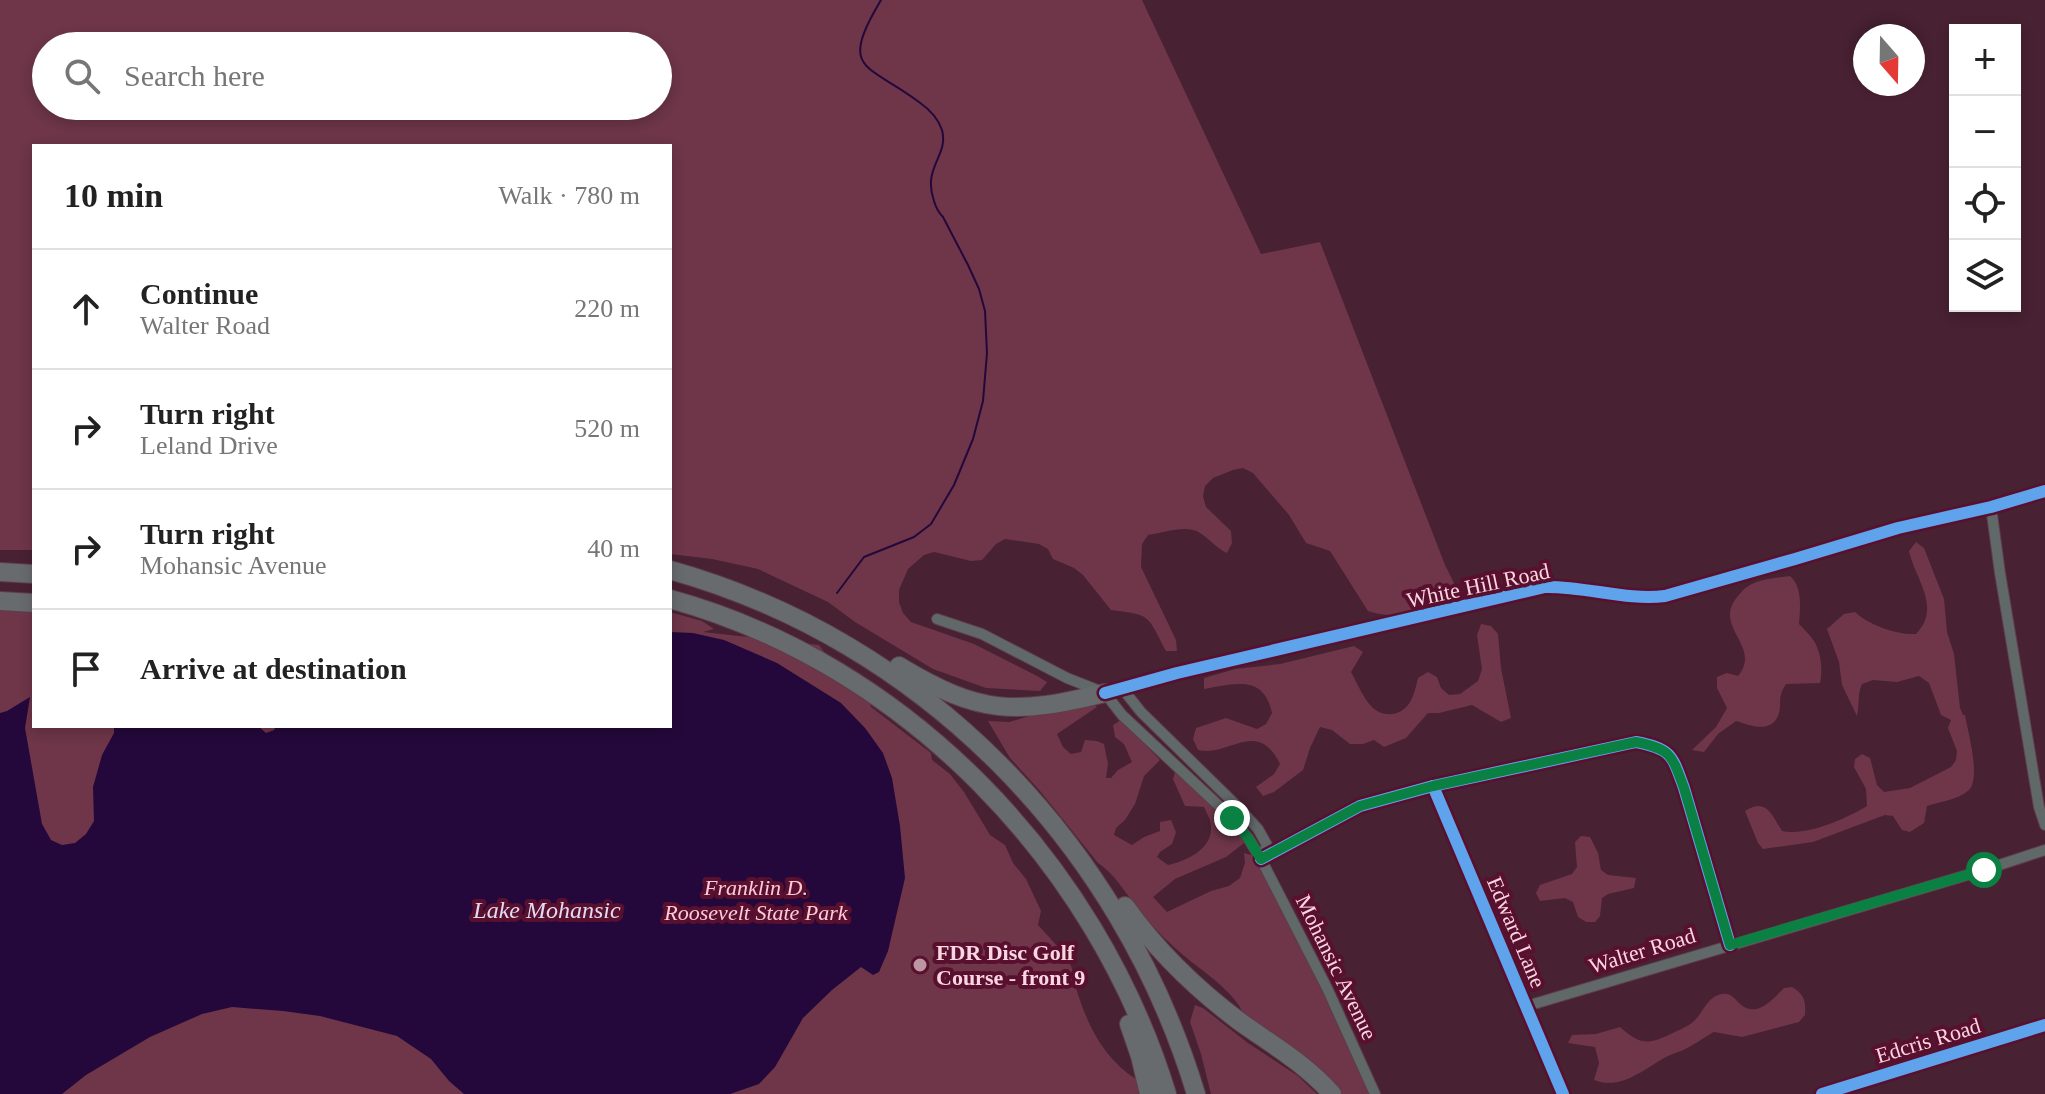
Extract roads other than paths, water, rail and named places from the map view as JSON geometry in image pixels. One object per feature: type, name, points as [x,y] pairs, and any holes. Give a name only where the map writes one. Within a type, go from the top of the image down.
[{"type":"highway","points":[[672,571],[729,589],[841,633],[941,689],[979,703],[1034,707],[1060,704],[1114,690]]},
{"type":"highway","points":[[0,572],[32,574]]},
{"type":"highway","points":[[672,600],[735,621],[815,659],[889,706],[989,793],[1038,848],[1088,920],[1142,1025],[1167,1094]]},
{"type":"highway","points":[[0,601],[32,603]]},
{"type":"highway","points":[[784,612],[863,655],[936,706],[981,746],[1040,808],[1114,908],[1143,961],[1168,1016],[1196,1094]]},
{"type":"highway","points":[[1073,851],[1098,868],[1139,926],[1178,970],[1217,1004],[1311,1073],[1332,1094]]},
{"type":"highway","points":[[1117,972],[1115,989],[1132,1030],[1149,1094]]},
{"type":"street","name":"White Hill Road","points":[[1114,690],[1545,587],[1567,586],[1651,597],[1665,596],[1898,528],[2045,491]]},
{"type":"street","points":[[1991,507],[2039,807],[2045,825]]},
{"type":"street","name":"Mohansic Avenue","points":[[937,619],[982,634],[1067,678],[1114,690],[1141,712],[1250,819],[1266,840],[1261,859]]},
{"type":"street","name":"Mohansic Avenue","points":[[1114,690],[1122,715],[1232,818],[1248,838],[1327,988],[1375,1094]]},
{"type":"street","points":[[1261,859],[1360,806],[1433,786],[1636,742],[1654,745],[1668,752],[1676,764],[1730,945]]},
{"type":"street","name":"Edward Lane","points":[[1433,786],[1563,1094]]},
{"type":"street","name":"Walter Road","points":[[1527,1006],[2045,850]]},
{"type":"street","name":"Edcris Road","points":[[1822,1094],[2045,1025]]},
{"type":"water","name":"Lake Mohansic","points":[[672,632],[724,640],[777,663],[841,703],[883,753],[892,778],[905,878],[888,951],[879,972],[873,975],[861,967],[803,1018],[775,1067],[759,1084],[730,1094],[464,1094],[431,1059],[397,1036],[320,1016],[232,1007],[202,1014],[150,1037],[86,1075],[62,1094],[0,1094],[0,713],[30,697],[25,728],[42,824],[51,840],[62,845],[75,843],[86,834],[94,821],[93,787],[114,728],[260,728],[266,733],[274,730],[672,728]]},
{"type":"waterway","points":[[837,593],[864,557],[914,537],[931,524],[954,485],[973,439],[983,401],[987,353],[985,311],[979,289],[936,208],[931,189],[933,170],[942,147],[942,130],[933,114],[873,72],[860,54],[861,41],[881,0]]},
{"type":"place","name":"FDR Disc Golf Course - front 9","points":[[920,965]]},
{"type":"park label","name":"Franklin D. Roosevelt State Park","points":[[756,900]]}]
